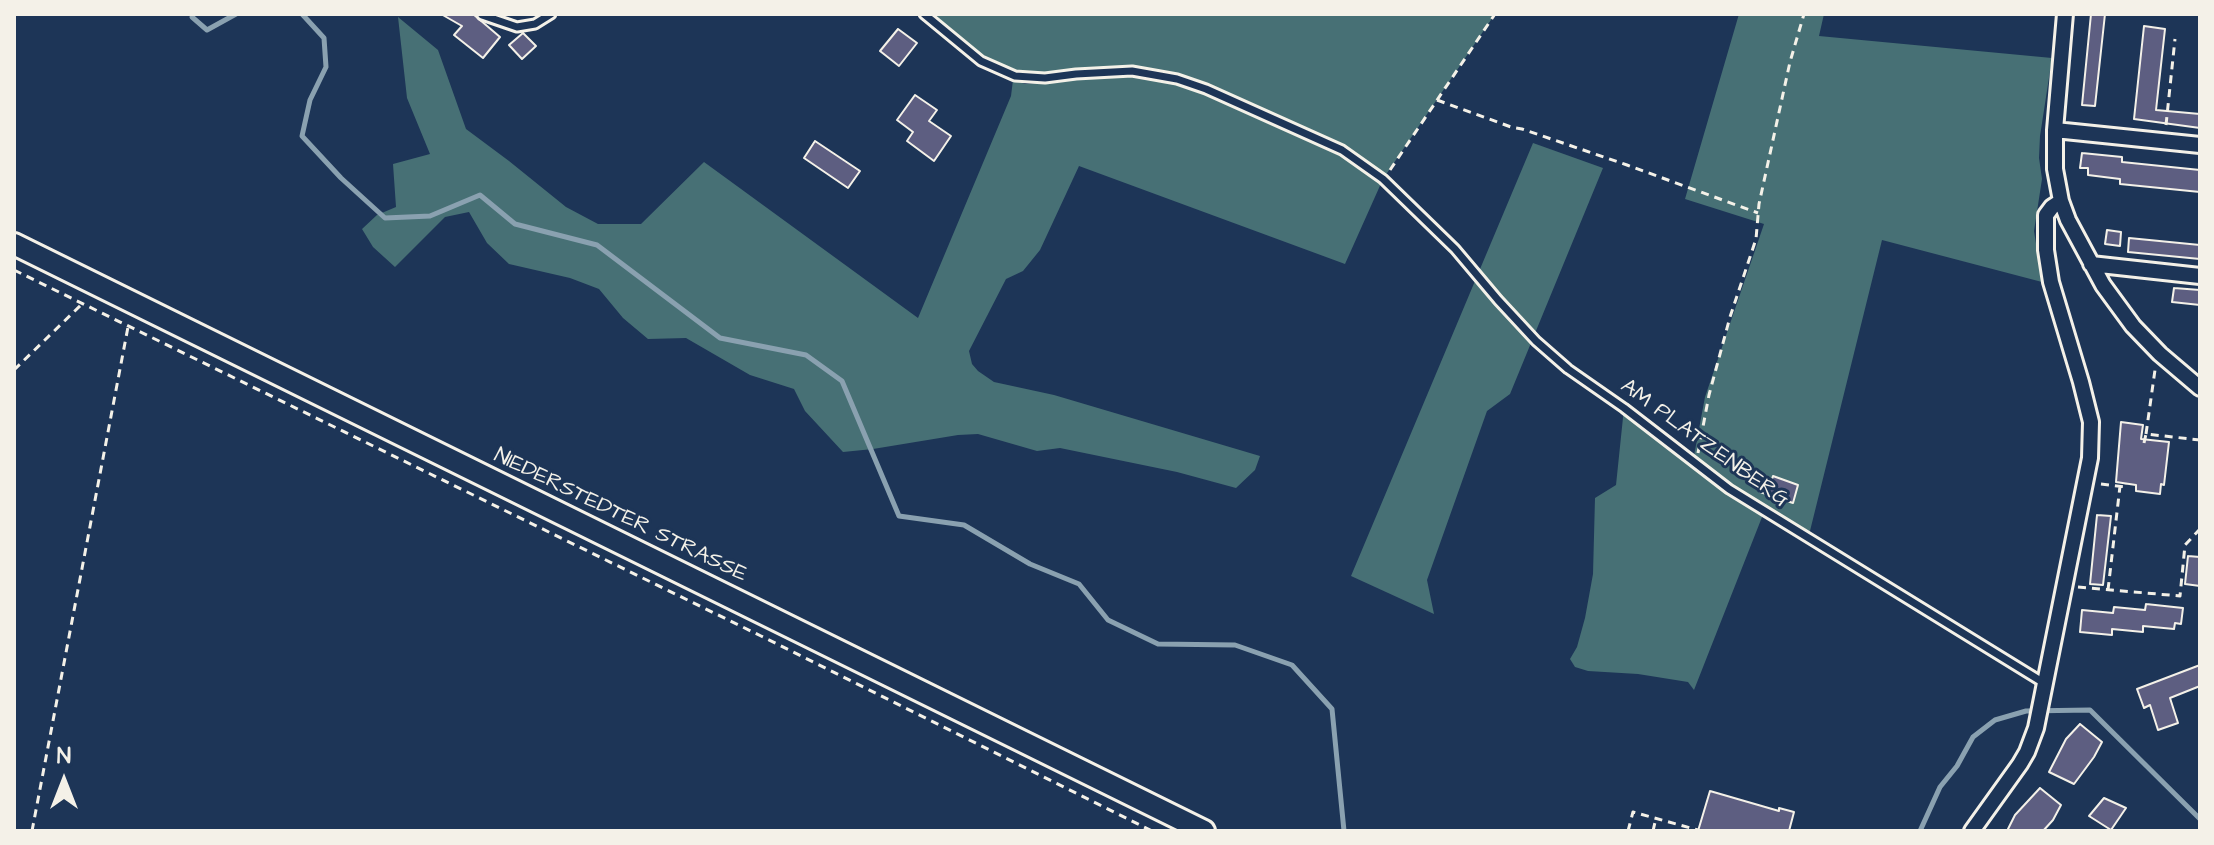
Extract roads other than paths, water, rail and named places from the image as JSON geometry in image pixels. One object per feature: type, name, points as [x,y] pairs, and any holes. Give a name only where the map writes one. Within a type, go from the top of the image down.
[{"type":"main road","name":"NIEDERSTEDTER STRASSE","points":[[14,244],[1204,831]]},
{"type":"street","points":[[2065,14],[2055,130],[2055,169],[2061,201],[2075,237],[2133,326],[2200,388]]},
{"type":"street","points":[[2055,130],[2200,145]]},
{"type":"street","points":[[1972,831],[2027,752],[2040,714],[2092,438],[2091,422],[2051,282],[2046,250],[2046,215],[2061,201]]},
{"type":"street","points":[[2091,264],[2200,276]]},
{"type":"lane","points":[[482,15],[517,27],[535,24],[551,14]]},
{"type":"lane","name":"AM PLATZENBERG","points":[[924,14],[981,61],[1007,73],[1045,78],[1132,71],[1177,79],[1342,150],[1383,179],[1455,249],[1536,341],[1568,369],[1729,489],[2045,692]]},
{"type":"waterway","points":[[193,14],[192,17],[207,30],[236,14]]},
{"type":"waterway","points":[[302,14],[324,38],[326,67],[310,100],[302,136],[341,178],[385,218],[430,216],[480,195],[515,224],[597,245],[720,338],[806,355],[842,381],[899,516],[964,525],[1030,564],[1079,584],[1108,620],[1158,644],[1235,645],[1292,665],[1332,709],[1344,831]]},
{"type":"waterway","points":[[1920,831],[1940,787],[1957,766],[1973,737],[1995,720],[2026,711],[2090,710],[2200,819]]}]
